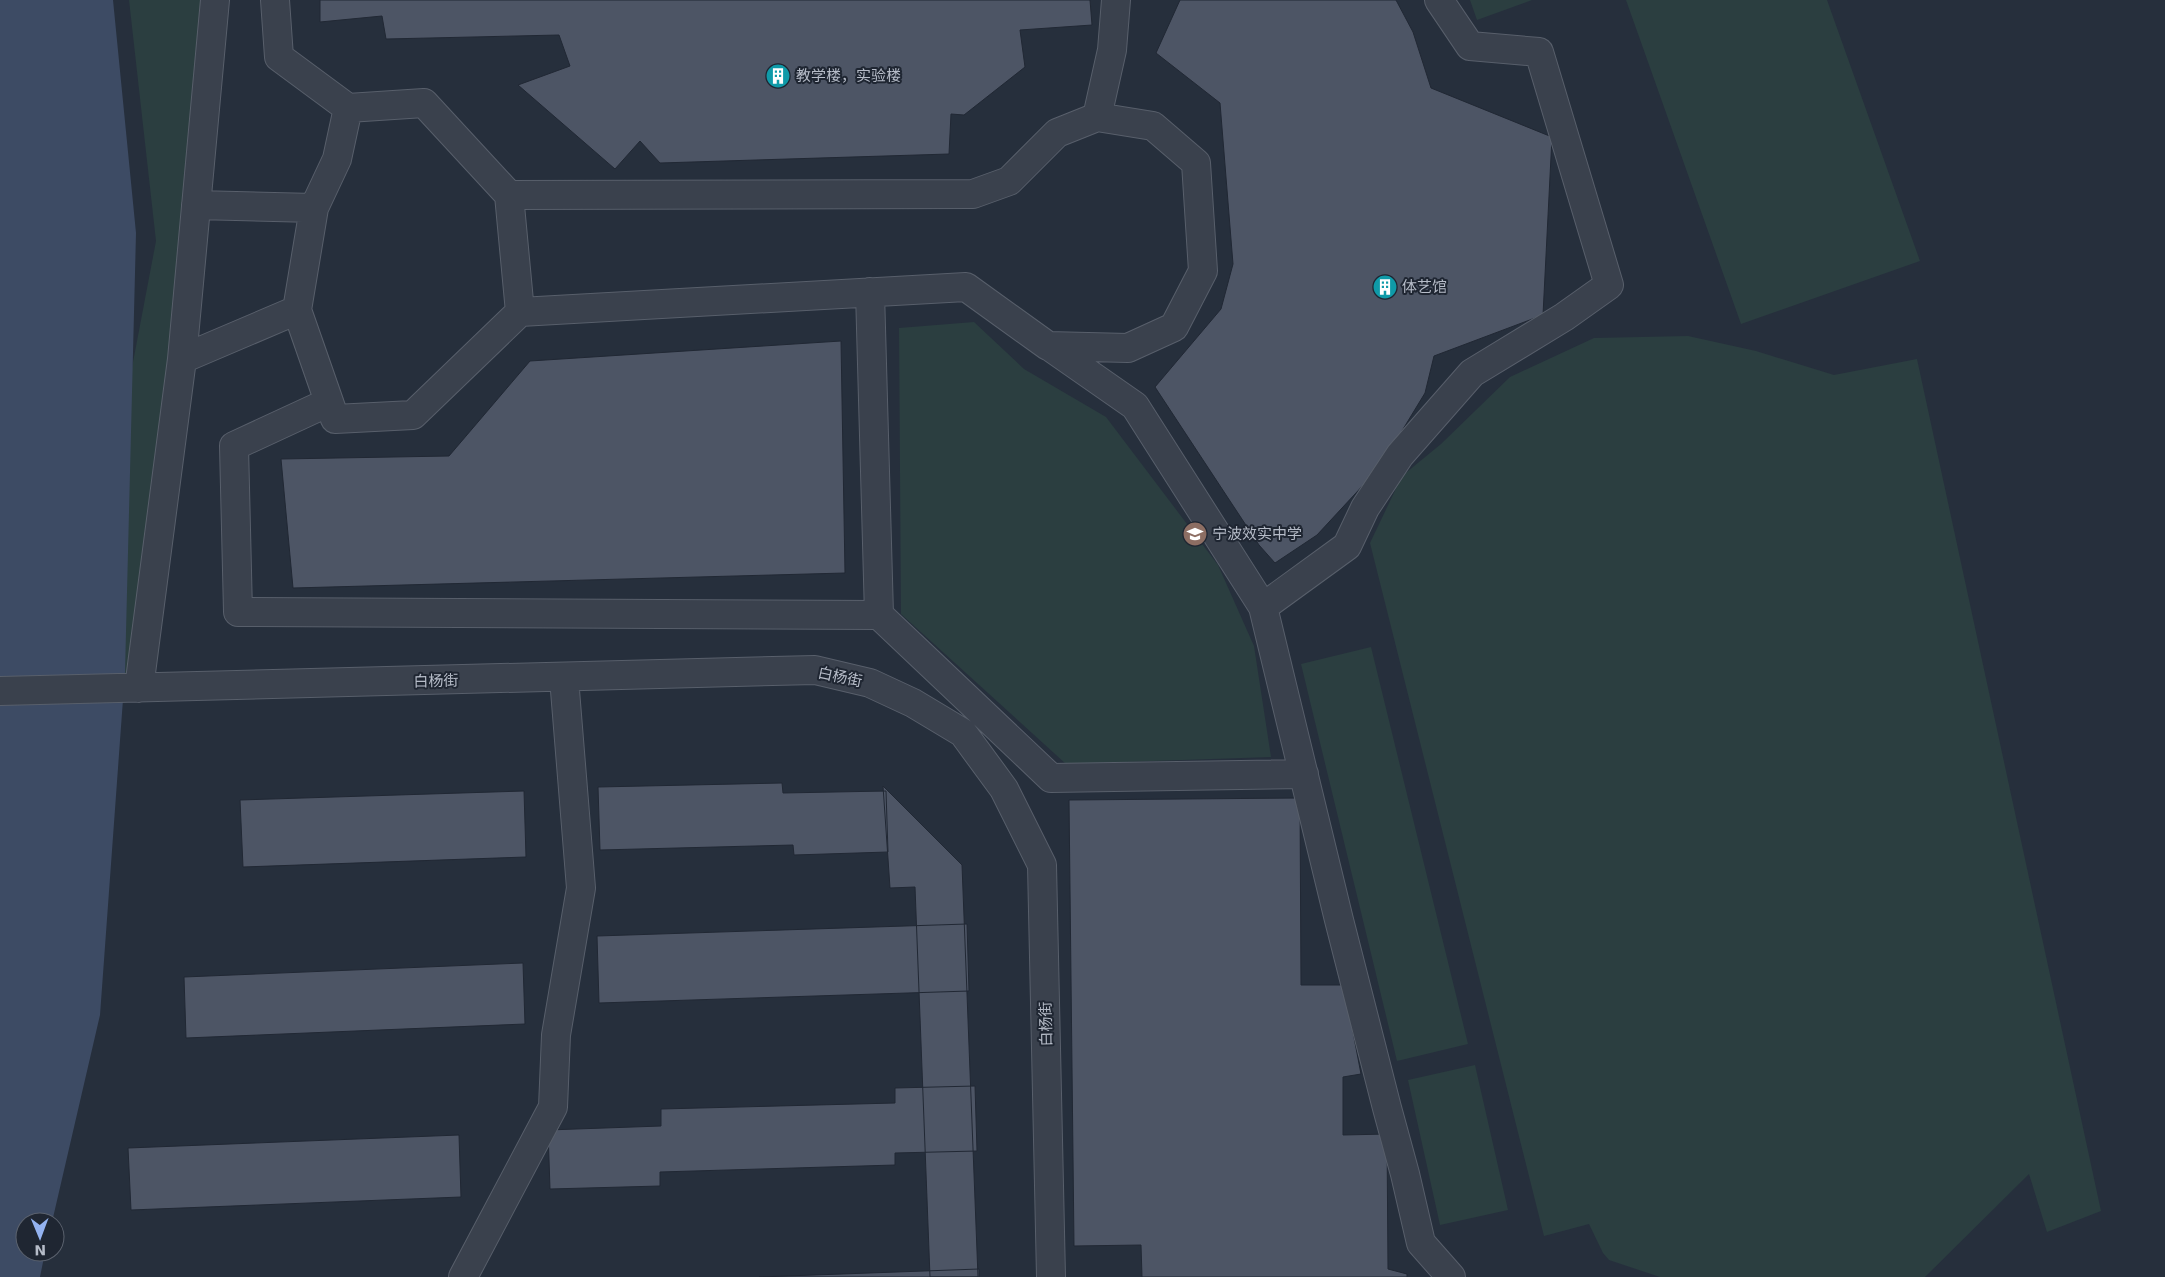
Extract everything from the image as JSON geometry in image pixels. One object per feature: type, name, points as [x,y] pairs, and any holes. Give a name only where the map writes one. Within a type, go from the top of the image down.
[{"type":"street","points":[[139,688],[182,359],[215,0]]},
{"type":"street","points":[[275,0],[279,57],[348,108],[424,103],[509,195],[520,312]]},
{"type":"street","points":[[1097,117],[1112,50],[1116,0]]},
{"type":"street","points":[[1263,607],[1347,546],[1365,508],[1400,455],[1472,373],[1564,317],[1609,285],[1539,52],[1470,46],[1439,0]]},
{"type":"street","points":[[348,108],[337,159],[314,208],[297,310],[335,419],[413,415],[520,312],[966,287],[1135,406],[1263,607],[1387,1108],[1406,1174],[1421,1243],[1452,1277]]},
{"type":"street","points":[[509,195],[973,194],[1010,181],[1057,133],[1097,117],[1153,126],[1196,162],[1203,271],[1174,327],[1128,348],[1049,346]]},
{"type":"street","points":[[196,205],[314,208]]},
{"type":"street","points":[[870,292],[879,615]]},
{"type":"street","points":[[182,359],[297,310]]},
{"type":"street","points":[[329,402],[234,446],[238,612],[879,615],[1051,778],[1304,774]]},
{"type":"street","name":"白杨街","points":[[0,691],[564,678],[815,670],[870,683],[913,703],[963,733],[1004,789],[1042,865],[1051,1277]]},
{"type":"street","points":[[463,1277],[553,1107],[556,1035],[581,888],[564,678]]},
{"type":"shaded area","points":[[129,0],[214,0],[139,688],[71,689],[156,241]]},
{"type":"shaded area","points":[[1470,0],[1532,0],[1477,20]]},
{"type":"shaded area","points":[[1626,0],[1827,0],[1920,261],[1741,324]]},
{"type":"shaded area","points":[[974,322],[1024,369],[1106,417],[1218,565],[1254,646],[1271,757],[1066,764],[901,614],[899,328]]},
{"type":"shaded area","points":[[1688,336],[1756,351],[1834,375],[1917,359],[2101,1211],[2047,1232],[2029,1174],[1925,1277],[1660,1277],[1609,1260],[1603,1253],[1589,1224],[1544,1236],[1370,543],[1402,476],[1441,444],[1510,377],[1594,338]]},
{"type":"shaded area","points":[[1371,647],[1468,1044],[1397,1061],[1301,664]]},
{"type":"shaded area","points":[[1475,1065],[1508,1210],[1440,1225],[1408,1080]]},
{"type":"water","points":[[0,0],[113,0],[136,233],[125,672],[100,1015],[54,1212],[15,1212],[15,1262],[43,1262],[40,1277],[0,1277]]},
{"type":"building","name":"教学楼，实验楼","points":[[320,0],[1090,0],[1092,25],[1020,30],[1025,67],[964,115],[951,114],[949,154],[660,163],[640,141],[615,169],[518,85],[570,66],[559,35],[386,39],[382,16],[320,22]]},
{"type":"building","name":"体艺馆","points":[[1180,0],[1396,0],[1413,32],[1431,88],[1552,137],[1543,315],[1434,356],[1425,393],[1380,467],[1317,535],[1275,563],[1259,545],[1155,387],[1221,309],[1233,264],[1220,103],[1156,53]]},
{"type":"building","points":[[841,341],[845,573],[293,588],[281,459],[449,456],[530,361]]},
{"type":"building","points":[[782,783],[783,793],[886,791],[888,852],[794,855],[793,845],[600,850],[598,787]]},
{"type":"building","points":[[883,786],[962,865],[978,1277],[930,1277],[915,887],[890,888]]},
{"type":"building","points":[[524,791],[526,857],[243,867],[240,800]]},
{"type":"building","points":[[1300,798],[1301,985],[1344,985],[1361,1074],[1343,1077],[1343,1135],[1387,1134],[1388,1269],[1407,1274],[1407,1277],[1142,1277],[1141,1245],[1074,1246],[1069,800]]},
{"type":"building","points":[[967,924],[969,991],[599,1003],[597,936]]},
{"type":"building","points":[[523,963],[525,1024],[186,1038],[184,977]]},
{"type":"building","points":[[975,1086],[977,1151],[895,1153],[895,1165],[660,1172],[660,1186],[550,1189],[548,1130],[661,1126],[661,1109],[895,1103],[895,1088]]},
{"type":"building","points":[[459,1135],[461,1197],[131,1210],[128,1148]]},
{"type":"building","points":[[979,1269],[979,1277],[759,1277]]},
{"type":"place","name":"教学楼，实验楼","points":[[778,76]]},
{"type":"place","name":"体艺馆","points":[[1385,287]]},
{"type":"place","name":"宁波效实中学","points":[[1195,534]]}]
